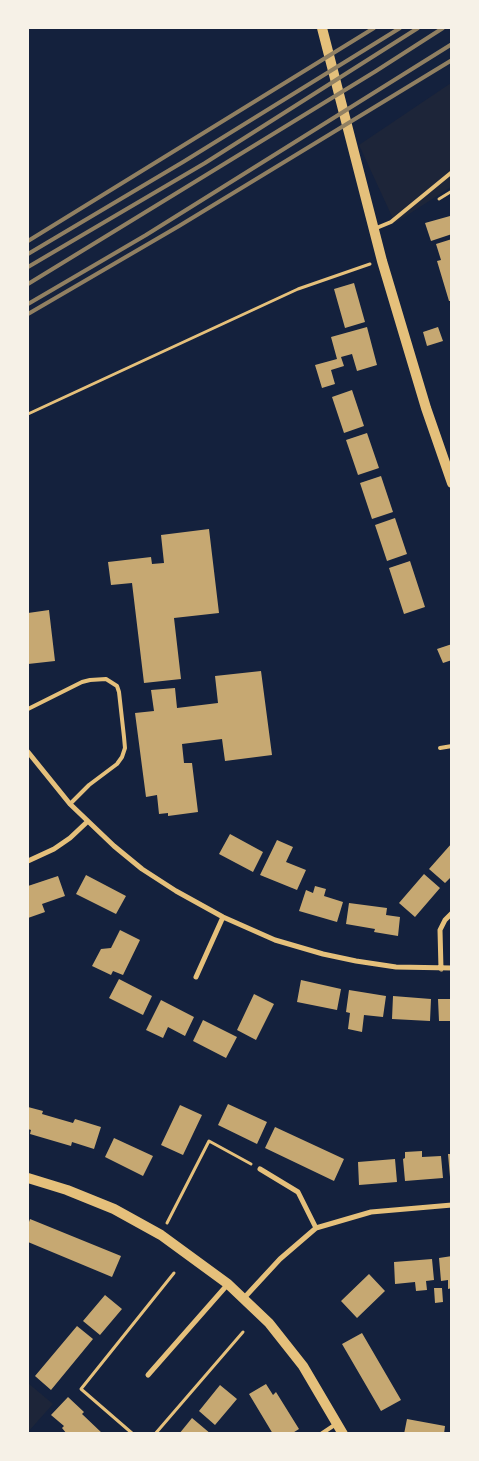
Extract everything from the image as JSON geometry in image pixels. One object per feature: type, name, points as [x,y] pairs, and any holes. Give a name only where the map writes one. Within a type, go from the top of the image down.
[{"type":"main road","points":[[322,28],[382,260],[426,408],[452,483]]},
{"type":"main road","points":[[28,1178],[67,1190],[114,1209],[161,1235],[228,1284],[269,1323],[304,1366],[343,1434]]},
{"type":"street","points":[[28,752],[87,822],[142,869],[176,891],[223,917],[275,940],[322,954],[396,966],[452,968]]},
{"type":"street","points":[[28,861],[70,838],[87,822]]},
{"type":"street","points":[[441,969],[440,930],[445,920],[452,913]]},
{"type":"street","points":[[196,977],[223,917]]},
{"type":"street","points":[[260,1169],[298,1192],[316,1228]]},
{"type":"street","points":[[244,1298],[280,1259],[316,1228],[371,1212],[452,1205]]},
{"type":"street","points":[[148,1376],[228,1284]]},
{"type":"lane","points":[[374,229],[391,222],[452,172]]},
{"type":"lane","points":[[28,709],[82,682],[106,679],[117,686],[124,737],[122,757],[117,764],[89,785],[70,804]]},
{"type":"lane","points":[[440,748],[452,746]]},
{"type":"lane","points":[[321,1434],[338,1423]]},
{"type":"path","points":[[28,414],[298,289],[382,260]]},
{"type":"path","points":[[161,1235],[209,1141],[260,1169]]},
{"type":"path","points":[[133,1434],[80,1389],[174,1273]]},
{"type":"path","points":[[155,1434],[243,1332]]},
{"type":"shaded area","points":[[451,83],[451,187],[395,223],[359,145]]},
{"type":"shaded area","points":[[28,1383],[53,1404],[28,1432]]},
{"type":"building","points":[[450,216],[452,234],[431,241],[425,223]]},
{"type":"building","points":[[452,239],[452,301],[449,301],[437,261],[441,260],[436,244]]},
{"type":"building","points":[[354,283],[365,322],[345,328],[334,289]]},
{"type":"building","points":[[367,327],[377,365],[357,371],[352,354],[341,357],[344,366],[331,370],[335,384],[322,388],[315,365],[337,359],[331,337]]},
{"type":"building","points":[[438,327],[443,341],[427,346],[423,332]]},
{"type":"building","points":[[352,390],[364,426],[344,433],[332,397]]},
{"type":"building","points":[[367,433],[379,468],[358,475],[346,440]]},
{"type":"building","points":[[381,476],[393,512],[372,519],[360,483]]},
{"type":"building","points":[[395,518],[407,554],[387,561],[375,525]]},
{"type":"building","points":[[209,529],[219,613],[174,618],[181,679],[144,683],[132,583],[111,585],[108,562],[151,557],[152,564],[164,563],[161,535]]},
{"type":"building","points":[[410,561],[425,607],[404,614],[389,568]]},
{"type":"building","points":[[49,610],[55,661],[28,664],[28,613]]},
{"type":"building","points":[[452,644],[452,660],[443,663],[437,649]]},
{"type":"building","points":[[261,671],[272,755],[225,761],[222,739],[182,744],[184,763],[192,763],[198,812],[168,816],[168,813],[159,814],[157,795],[146,797],[135,713],[154,711],[151,690],[175,688],[177,708],[218,703],[215,676]]},
{"type":"building","points":[[230,834],[263,852],[253,872],[219,854]]},
{"type":"building","points":[[277,840],[293,847],[286,862],[306,870],[297,890],[260,875]]},
{"type":"building","points":[[452,843],[452,876],[445,883],[429,869]]},
{"type":"building","points":[[424,874],[440,888],[415,917],[399,903]]},
{"type":"building","points":[[86,875],[126,896],[116,914],[76,894]]},
{"type":"building","points":[[58,876],[65,896],[42,904],[45,912],[28,918],[28,886]]},
{"type":"building","points":[[315,886],[326,889],[324,896],[343,902],[337,922],[299,911],[306,890],[313,893]]},
{"type":"building","points":[[349,903],[387,908],[386,915],[400,917],[398,936],[374,932],[375,929],[346,924]]},
{"type":"building","points":[[120,930],[140,940],[123,975],[113,971],[111,975],[92,966],[101,949],[111,948]]},
{"type":"building","points":[[119,979],[152,996],[143,1015],[109,998]]},
{"type":"building","points":[[301,980],[341,989],[337,1010],[297,1002]]},
{"type":"building","points":[[349,990],[386,996],[383,1017],[364,1015],[362,1032],[348,1029],[350,1013],[346,1012]]},
{"type":"building","points":[[254,994],[274,1004],[256,1040],[237,1030]]},
{"type":"building","points":[[393,996],[431,999],[430,1021],[392,1019]]},
{"type":"building","points":[[438,999],[452,999],[452,1021],[439,1021]]},
{"type":"building","points":[[161,1000],[194,1017],[185,1036],[168,1027],[163,1038],[146,1030]]},
{"type":"building","points":[[203,1020],[237,1037],[226,1058],[193,1041]]},
{"type":"building","points":[[228,1104],[267,1122],[257,1144],[218,1125]]},
{"type":"building","points":[[180,1105],[202,1115],[183,1155],[161,1145]]},
{"type":"building","points":[[28,1107],[43,1111],[42,1114],[73,1123],[75,1119],[101,1127],[94,1149],[72,1142],[71,1146],[30,1134],[31,1130],[28,1129]]},
{"type":"building","points":[[275,1127],[344,1159],[334,1181],[265,1148]]},
{"type":"building","points":[[114,1138],[153,1156],[143,1176],[105,1157]]},
{"type":"building","points":[[422,1151],[422,1157],[441,1156],[443,1178],[405,1181],[403,1159],[405,1158],[405,1152]]},
{"type":"building","points":[[448,1154],[452,1154],[452,1177],[450,1177]]},
{"type":"building","points":[[395,1159],[397,1182],[359,1185],[358,1162]]},
{"type":"building","points":[[30,1219],[121,1256],[112,1277],[28,1242]]},
{"type":"building","points":[[452,1256],[452,1288],[448,1289],[448,1280],[441,1281],[439,1258]]},
{"type":"building","points":[[432,1259],[434,1280],[426,1281],[427,1290],[416,1291],[415,1282],[395,1284],[394,1262]]},
{"type":"building","points":[[369,1274],[385,1291],[357,1318],[341,1301]]},
{"type":"building","points":[[434,1288],[442,1288],[443,1302],[435,1303]]},
{"type":"building","points":[[105,1295],[122,1309],[100,1335],[83,1321]]},
{"type":"building","points":[[77,1326],[93,1339],[51,1390],[35,1376]]},
{"type":"building","points":[[362,1333],[401,1400],[381,1411],[342,1344]]},
{"type":"building","points":[[266,1384],[273,1395],[276,1392],[299,1429],[291,1434],[273,1434],[249,1394]]},
{"type":"building","points":[[220,1385],[237,1399],[215,1425],[199,1411]]},
{"type":"building","points":[[68,1397],[84,1412],[82,1414],[103,1434],[67,1434],[62,1428],[64,1426],[51,1415]]},
{"type":"building","points":[[192,1418],[211,1434],[179,1434]]},
{"type":"building","points":[[407,1419],[445,1426],[444,1434],[404,1434]]},
{"type":"railway","points":[[28,241],[374,28]]},
{"type":"railway","points":[[28,254],[183,162],[400,28]]},
{"type":"railway","points":[[28,267],[205,163],[418,28]]},
{"type":"railway","points":[[28,284],[443,28]]},
{"type":"railway","points":[[28,304],[146,235],[452,44]]},
{"type":"railway","points":[[28,314],[179,226],[452,60]]}]
